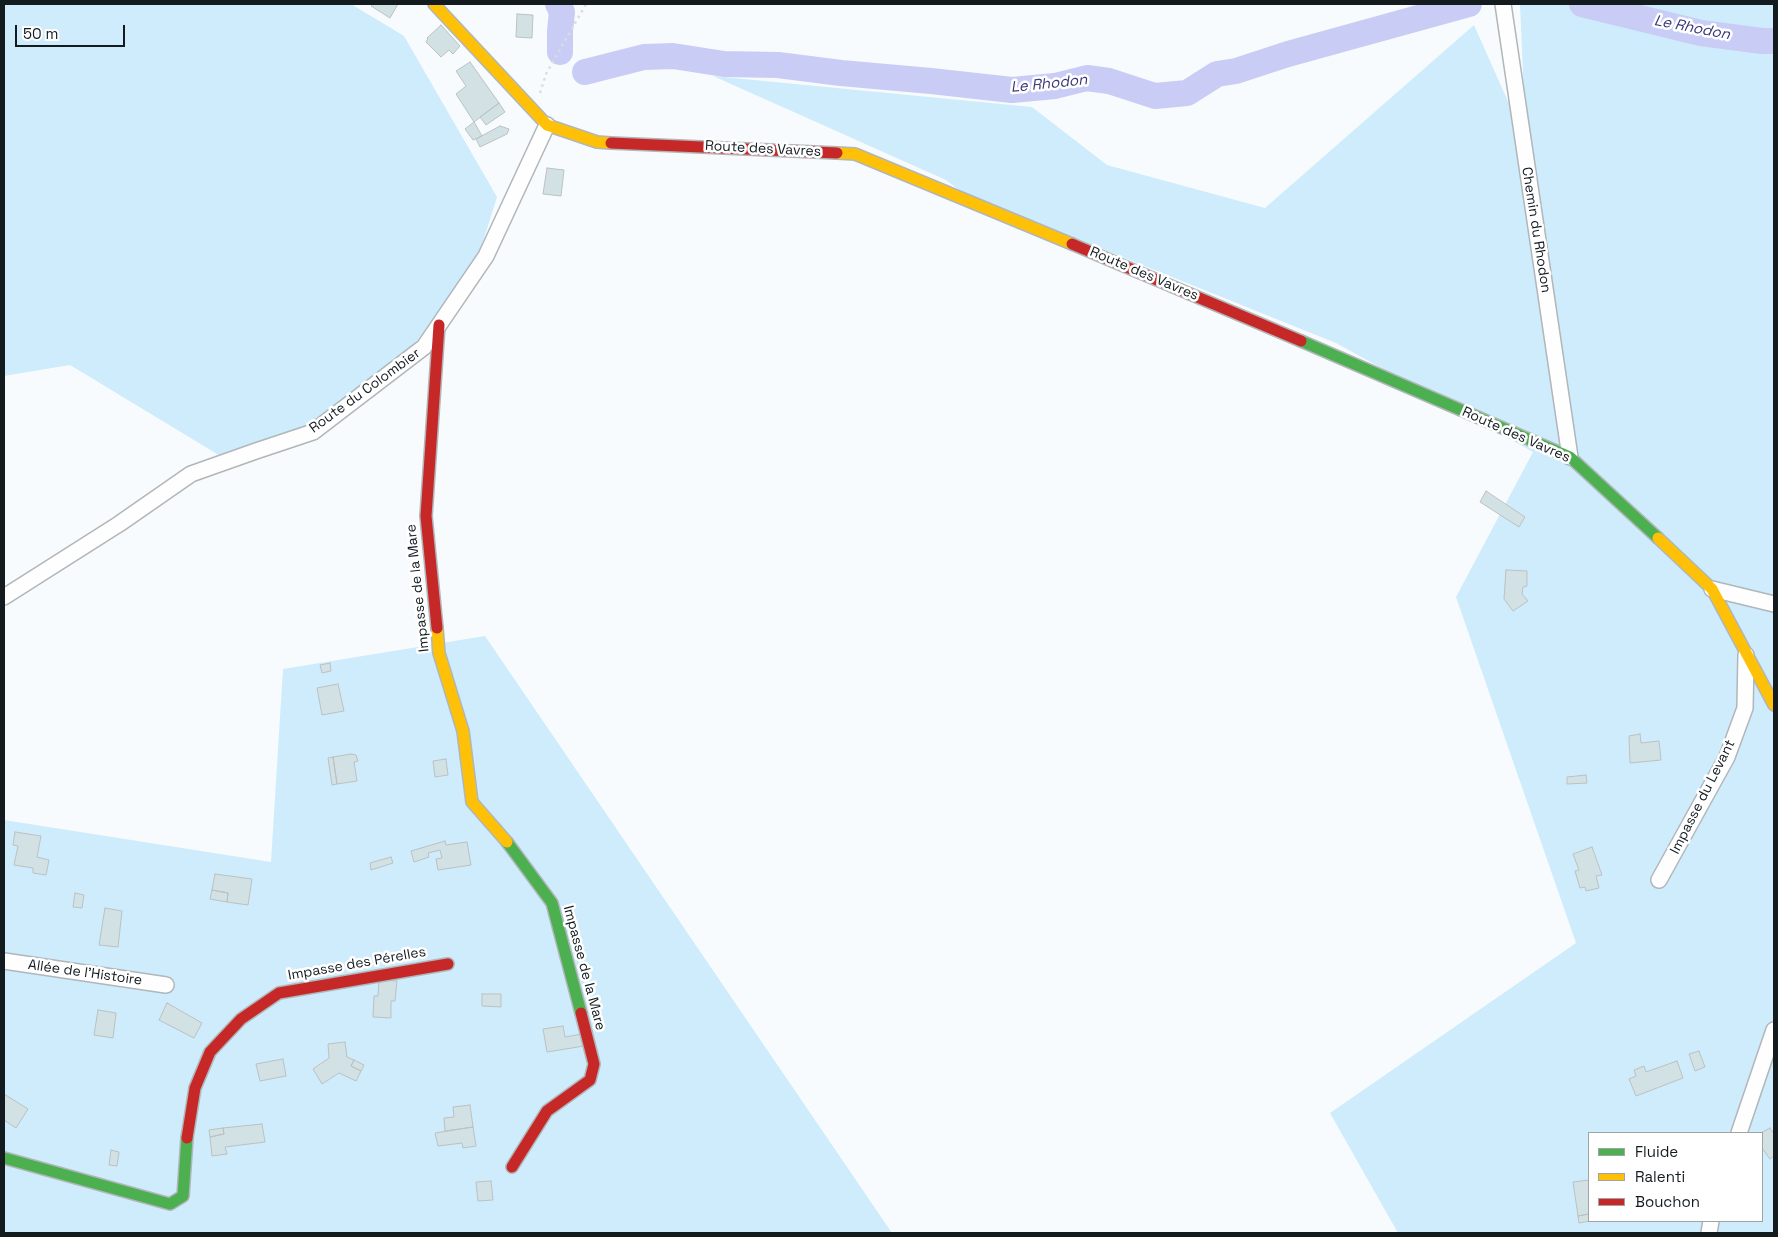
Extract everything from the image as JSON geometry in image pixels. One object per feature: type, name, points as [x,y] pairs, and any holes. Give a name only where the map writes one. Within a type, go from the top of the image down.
[{"type":"street","name":"Route des Vavres","points":[[434,4],[547,125],[597,142],[855,154],[1156,279],[1570,457],[1712,589],[1774,705]]},
{"type":"street","name":"Chemin du Rhodon","points":[[1502,4],[1570,457]]},
{"type":"street","name":"Route du Colombier","points":[[4,597],[119,524],[192,474],[256,450],[313,432],[424,347],[486,256],[547,125]]},
{"type":"street","name":"Impasse de la Mare","points":[[438,326],[426,516],[439,653],[463,731],[472,802],[502,835],[552,902],[594,1064],[590,1080],[547,1111],[512,1167]]},
{"type":"street","points":[[1712,589],[1774,604]]},
{"type":"street","name":"Impasse du Levant","points":[[1659,880],[1730,749],[1745,708],[1746,652]]},
{"type":"street","name":"Allée de l'Histoire","points":[[4,961],[166,985]]},
{"type":"street","name":"Impasse des Pérelles","points":[[4,1158],[170,1204],[183,1196],[187,1130],[195,1088],[210,1052],[241,1020],[279,993],[448,964]]},
{"type":"street","points":[[1738,1132],[1774,1030]]},
{"type":"path","points":[[535,113],[546,74],[586,4]]},
{"type":"shaded area","points":[[4,4],[351,4],[404,36],[497,197],[473,273],[373,394],[272,441],[222,457],[70,365],[4,376]]},
{"type":"shaded area","points":[[1520,4],[1774,4],[1774,1233],[1398,1233],[1330,1113],[1576,943],[1456,597],[1533,452],[1336,343],[963,193],[946,180],[713,76],[1032,107],[1107,165],[1265,208],[1474,25],[1526,142]]},
{"type":"shaded area","points":[[485,636],[892,1233],[4,1233],[4,820],[271,862],[283,669]]},
{"type":"building","points":[[373,4],[398,4],[390,18],[371,6]]},
{"type":"building","points":[[517,14],[533,15],[532,38],[516,37]]},
{"type":"building","points":[[441,25],[460,46],[453,54],[449,50],[441,57],[426,42],[427,38]]},
{"type":"building","points":[[470,62],[499,103],[474,122],[456,94],[466,86],[456,71]]},
{"type":"building","points":[[499,103],[505,112],[486,125],[480,117]]},
{"type":"building","points":[[474,122],[482,136],[473,140],[465,129]]},
{"type":"building","points":[[500,126],[509,129],[507,134],[480,147],[476,139]]},
{"type":"building","points":[[547,168],[564,170],[561,196],[543,194]]},
{"type":"building","points":[[1486,491],[1525,517],[1519,527],[1480,502]]},
{"type":"building","points":[[1506,570],[1527,571],[1527,586],[1523,587],[1522,594],[1528,601],[1513,611],[1504,599]]},
{"type":"building","points":[[330,663],[331,671],[322,673],[320,665]]},
{"type":"building","points":[[338,684],[344,711],[322,715],[317,688]]},
{"type":"building","points":[[1640,734],[1641,743],[1659,741],[1661,760],[1630,763],[1629,736]]},
{"type":"building","points":[[356,755],[358,761],[354,762],[357,781],[337,784],[333,757]]},
{"type":"building","points":[[333,757],[337,784],[332,785],[328,758]]},
{"type":"building","points":[[446,759],[448,775],[435,777],[433,761]]},
{"type":"building","points":[[1586,775],[1587,783],[1567,784],[1567,777]]},
{"type":"building","points":[[15,832],[41,836],[37,857],[49,860],[46,875],[33,873],[33,868],[14,865],[18,846],[13,845]]},
{"type":"building","points":[[445,841],[446,845],[467,842],[471,865],[438,870],[436,859],[442,858],[440,850],[428,853],[429,857],[414,862],[411,851]]},
{"type":"building","points":[[1592,847],[1602,875],[1596,876],[1599,888],[1586,891],[1585,887],[1580,888],[1575,871],[1579,870],[1573,854]]},
{"type":"building","points":[[391,857],[393,863],[371,870],[370,863]]},
{"type":"building","points":[[215,874],[252,879],[248,905],[227,902],[228,893],[212,890]]},
{"type":"building","points":[[212,890],[228,893],[227,902],[210,899]]},
{"type":"building","points":[[75,893],[84,895],[82,908],[73,907]]},
{"type":"building","points":[[105,908],[122,911],[118,947],[99,945]]},
{"type":"building","points":[[379,980],[397,981],[395,1001],[391,1001],[391,1018],[373,1017],[374,996],[378,996]]},
{"type":"building","points":[[482,994],[501,994],[501,1007],[482,1006]]},
{"type":"building","points":[[167,1003],[202,1023],[194,1038],[159,1020]]},
{"type":"building","points":[[98,1010],[116,1013],[113,1038],[94,1035]]},
{"type":"building","points":[[563,1026],[565,1037],[582,1034],[584,1046],[547,1052],[543,1029]]},
{"type":"building","points":[[345,1042],[347,1057],[354,1060],[351,1066],[361,1071],[356,1081],[339,1073],[322,1084],[313,1069],[329,1058],[328,1044]]},
{"type":"building","points":[[1699,1051],[1705,1067],[1695,1071],[1689,1054]]},
{"type":"building","points":[[283,1059],[286,1076],[260,1081],[256,1064]]},
{"type":"building","points":[[354,1060],[364,1065],[361,1071],[351,1066]]},
{"type":"building","points":[[1677,1061],[1683,1078],[1636,1096],[1629,1079],[1636,1076],[1634,1070],[1644,1066],[1646,1072]]},
{"type":"building","points":[[4,1094],[28,1109],[16,1128],[4,1120]]},
{"type":"building","points":[[470,1105],[473,1127],[445,1131],[444,1118],[454,1117],[453,1107]]},
{"type":"building","points":[[262,1124],[265,1142],[225,1147],[227,1154],[212,1156],[210,1137],[224,1134],[223,1128]]},
{"type":"building","points":[[473,1127],[476,1146],[463,1148],[462,1143],[438,1146],[435,1133]]},
{"type":"building","points":[[223,1128],[224,1134],[210,1137],[209,1130]]},
{"type":"building","points":[[1770,1128],[1774,1134],[1774,1156],[1770,1159],[1763,1149],[1763,1132]]},
{"type":"building","points":[[111,1150],[119,1152],[117,1166],[109,1165]]},
{"type":"building","points":[[1588,1180],[1588,1214],[1578,1216],[1573,1182]]},
{"type":"building","points":[[491,1181],[493,1200],[478,1201],[476,1182]]},
{"type":"building","points":[[1588,1214],[1588,1221],[1579,1223],[1578,1216]]},
{"type":"waterway","name":"Le Rhodon","points":[[558,4],[562,12],[560,52]]},
{"type":"waterway","name":"Le Rhodon","points":[[585,72],[644,57],[673,56],[724,64],[778,65],[1012,90],[1055,86],[1087,78],[1109,81],[1155,96],[1187,93],[1217,74],[1236,71],[1288,54],[1469,4]]},
{"type":"waterway","name":"Le Rhodon","points":[[1582,4],[1701,33],[1774,41]]},
{"type":"traffic: fast","points":[[1301,341],[1570,457],[1658,538]]},
{"type":"traffic: fast","points":[[507,842],[552,903],[581,1013]]},
{"type":"traffic: fast","points":[[4,1158],[170,1204],[183,1196],[187,1138]]},
{"type":"traffic: slow","points":[[434,4],[547,125],[597,142],[611,143]]},
{"type":"traffic: slow","points":[[837,153],[855,154],[1072,244]]},
{"type":"traffic: slow","points":[[1658,538],[1712,589],[1774,705]]},
{"type":"traffic: slow","points":[[437,628],[439,653],[463,731],[472,802],[507,842]]},
{"type":"traffic: jam","points":[[611,143],[837,153]]},
{"type":"traffic: jam","points":[[1072,244],[1301,341]]},
{"type":"traffic: jam","points":[[437,628],[426,516],[439,325]]},
{"type":"traffic: jam","points":[[187,1138],[195,1088],[210,1052],[241,1019],[279,993],[448,964]]},
{"type":"traffic: jam","points":[[512,1167],[547,1111],[590,1080],[594,1064],[581,1013]]}]
